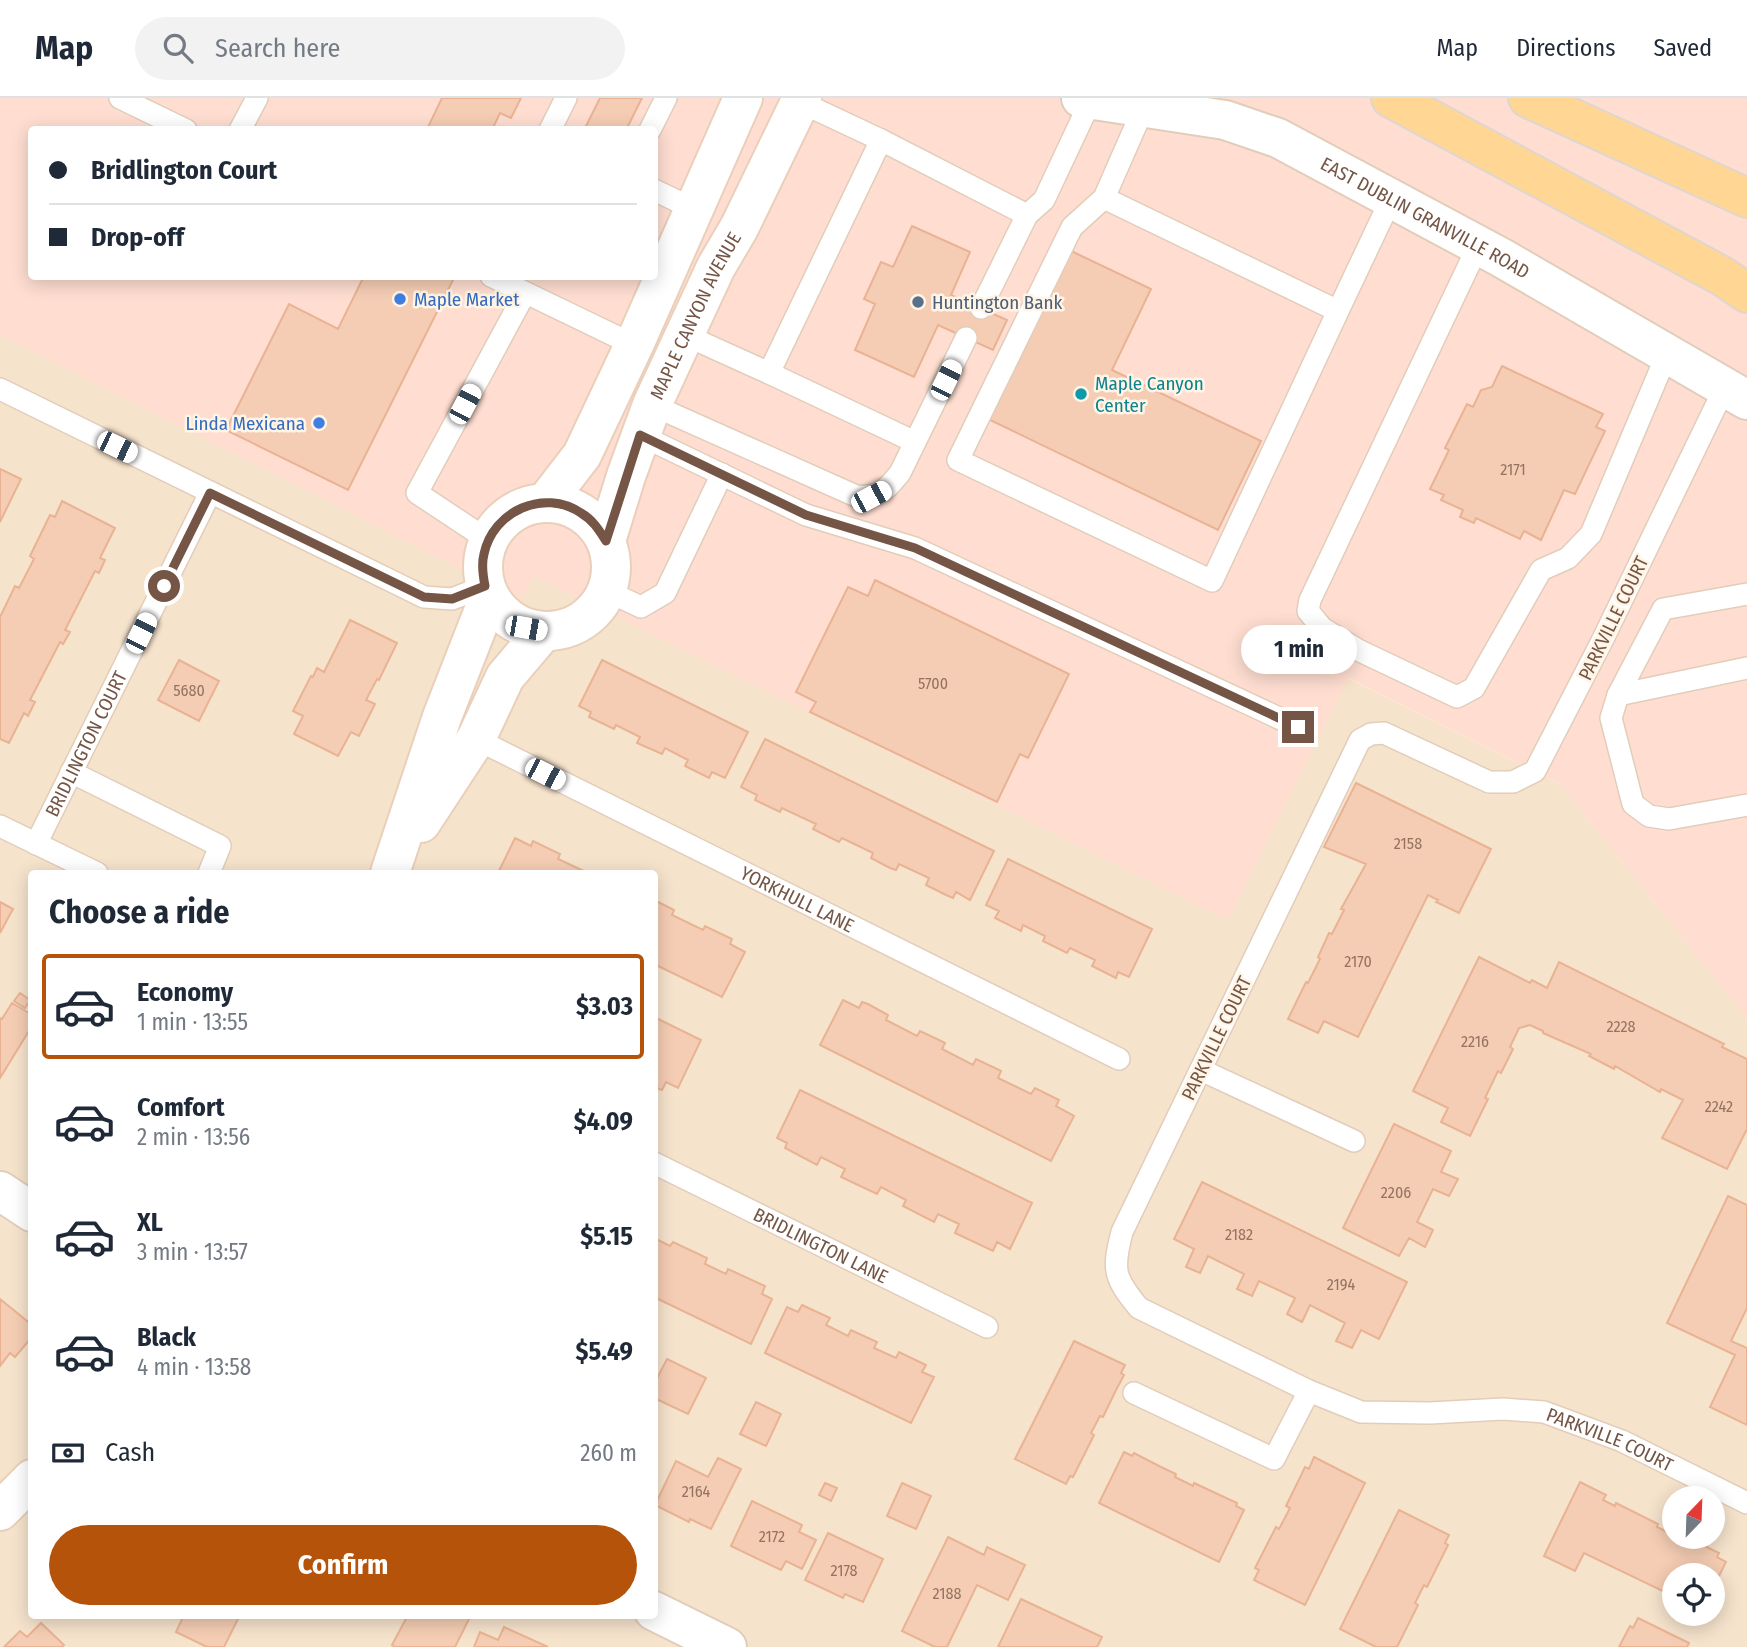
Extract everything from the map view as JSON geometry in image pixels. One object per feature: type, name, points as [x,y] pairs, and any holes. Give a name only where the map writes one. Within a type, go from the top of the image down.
[{"type":"main road","points":[[1391,98],[1739,285]]},
{"type":"main road","points":[[1528,98],[1747,196]]},
{"type":"main road","points":[[1583,98],[1747,196]]},
{"type":"street","points":[[545,503],[582,454],[634,345],[743,98]]},
{"type":"street","name":"EAST DUBLIN GRANVILLE ROAD","points":[[1086,99],[1225,120],[1278,138],[1478,246],[1736,394]]},
{"type":"street","name":"MAPLE CANYON AVENUE","points":[[606,541],[646,420],[716,267],[739,228],[801,100]]},
{"type":"street","points":[[545,503],[564,505],[581,513],[596,525],[606,541],[611,575],[607,591],[597,608],[582,621],[564,629],[544,631],[526,628],[510,620],[497,608],[487,592],[482,571],[488,540],[498,525],[511,513],[527,506],[545,503]]},
{"type":"street","points":[[391,870],[487,592]]},
{"type":"street","points":[[392,870],[476,739],[505,677],[544,631]]},
{"type":"street","points":[[0,1191],[28,1209]]},
{"type":"street","points":[[0,1511],[28,1483]]},
{"type":"street","points":[[658,1613],[727,1647]]},
{"type":"lane","points":[[120,98],[178,126]]},
{"type":"lane","points":[[242,126],[257,98]]},
{"type":"lane","points":[[552,126],[566,98]]},
{"type":"lane","points":[[652,126],[666,98]]},
{"type":"lane","points":[[981,308],[1027,215],[1044,200],[1086,99]]},
{"type":"lane","points":[[801,100],[1027,215]]},
{"type":"lane","points":[[1144,107],[1104,198],[1072,227],[958,460],[1212,581],[1391,200]]},
{"type":"lane","points":[[769,373],[881,140]]},
{"type":"lane","points":[[658,192],[694,209]]},
{"type":"lane","points":[[1104,198],[1338,311]]},
{"type":"lane","points":[[1478,246],[1310,600],[1308,611],[1322,628],[1358,650],[1457,697],[1474,688],[1541,570],[1568,558],[1591,534],[1667,354]]},
{"type":"lane","points":[[500,280],[634,345]]},
{"type":"lane","points":[[488,540],[417,493],[525,292]]},
{"type":"lane","points":[[685,335],[915,442]]},
{"type":"lane","points":[[646,420],[856,496],[871,497],[886,489],[900,472],[966,338]]},
{"type":"lane","points":[[0,389],[424,597],[452,599],[487,592]]},
{"type":"lane","name":"PARKVILLE COURT","points":[[1736,394],[1535,771],[1513,782],[1489,782],[1384,733],[1371,734],[1360,740],[1122,1232],[1115,1259],[1121,1287],[1139,1308],[1310,1391],[1361,1412],[1430,1413],[1503,1409],[1544,1412],[1622,1441],[1747,1503]]},
{"type":"lane","points":[[646,420],[722,474],[806,515],[915,548],[1298,727]]},
{"type":"lane","points":[[607,591],[641,607],[665,593],[722,474]]},
{"type":"lane","name":"BRIDLINGTON COURT","points":[[36,844],[210,493]]},
{"type":"lane","points":[[1747,594],[1663,609],[1618,695],[1611,719],[1633,804],[1649,816],[1669,820],[1747,805]]},
{"type":"lane","points":[[1618,695],[1747,668]]},
{"type":"lane","name":"YORKHULL LANE","points":[[476,739],[1119,1059]]},
{"type":"lane","points":[[71,772],[220,846],[210,870]]},
{"type":"lane","points":[[0,826],[91,870]]},
{"type":"lane","points":[[1201,1070],[1354,1141]]},
{"type":"lane","name":"BRIDLINGTON LANE","points":[[658,1165],[987,1327]]},
{"type":"lane","points":[[1134,1393],[1273,1459],[1310,1391]]},
{"type":"shaded area","points":[[0,98],[1747,98],[1747,1019],[1560,784],[1348,678],[1228,920],[534,576],[520,599],[0,335]]},
{"type":"shaded area","points":[[0,335],[520,598],[533,575],[1228,919],[1347,678],[1560,784],[1747,1019],[1747,1647],[0,1647]]},
{"type":"building","points":[[442,98],[521,98],[511,118],[500,113],[494,126],[428,126]]},
{"type":"building","points":[[600,98],[642,98],[628,126],[586,126]]},
{"type":"building","name":"Huntington Bank","points":[[912,226],[970,252],[951,295],[1007,320],[993,350],[938,325],[914,377],[855,350],[875,304],[864,299],[881,262],[893,267]]},
{"type":"building","name":"Maple Canyon Center","points":[[1069,250],[1151,289],[1112,370],[1261,441],[1218,530],[988,419]]},
{"type":"building","points":[[362,280],[453,280],[348,490],[226,430],[289,304],[338,329]]},
{"type":"building","points":[[1502,366],[1603,414],[1596,427],[1605,431],[1575,494],[1564,490],[1541,540],[1524,531],[1520,539],[1476,518],[1474,523],[1460,517],[1463,510],[1441,500],[1444,495],[1430,489],[1449,450],[1445,448],[1467,404],[1473,407],[1481,390],[1492,387]]},
{"type":"building","points":[[0,469],[21,479],[0,522]]},
{"type":"building","points":[[62,501],[115,528],[100,558],[105,560],[99,573],[95,571],[65,630],[70,632],[63,644],[60,642],[30,700],[35,702],[28,716],[24,713],[9,743],[0,739],[0,617],[15,586],[19,588],[34,559],[30,556],[50,515],[55,517]]},
{"type":"building","points":[[875,580],[1069,674],[1028,758],[1020,754],[997,802],[810,712],[816,702],[796,692],[848,587],[868,596]]},
{"type":"building","points":[[350,620],[397,643],[366,700],[375,704],[359,736],[351,732],[338,756],[294,734],[303,716],[293,711],[317,668],[324,672]]},
{"type":"building","points":[[179,660],[219,681],[199,721],[158,700]]},
{"type":"building","points":[[602,660],[748,732],[725,778],[712,772],[709,778],[685,766],[688,760],[665,748],[662,754],[637,743],[640,737],[616,725],[614,729],[589,717],[591,712],[579,706]]},
{"type":"building","points":[[765,739],[994,851],[970,900],[956,892],[953,898],[946,895],[926,885],[929,878],[899,864],[896,870],[890,868],[871,858],[873,853],[842,838],[839,842],[813,829],[816,824],[782,808],[780,812],[755,800],[757,795],[741,787]]},
{"type":"building","points":[[1356,783],[1491,849],[1459,913],[1428,895],[1358,1037],[1324,1021],[1318,1033],[1288,1019],[1320,959],[1318,957],[1329,933],[1332,934],[1344,910],[1341,909],[1366,864],[1324,847]]},
{"type":"building","points":[[515,838],[531,846],[533,841],[560,854],[558,859],[582,870],[499,870]]},
{"type":"building","points":[[1008,859],[1152,929],[1129,977],[1118,972],[1116,978],[1092,966],[1095,960],[1070,948],[1067,953],[1043,941],[1045,936],[1023,925],[1021,931],[995,918],[999,911],[986,905]]},
{"type":"building","points":[[0,902],[13,909],[0,933]]},
{"type":"building","points":[[658,902],[674,910],[672,915],[703,930],[705,926],[732,939],[730,944],[745,952],[722,997],[658,966]]},
{"type":"building","points":[[1479,957],[1530,983],[1532,980],[1547,988],[1559,962],[1724,1044],[1722,1047],[1747,1059],[1747,1129],[1727,1169],[1662,1138],[1683,1100],[1661,1089],[1660,1092],[1615,1066],[1614,1069],[1589,1056],[1591,1054],[1530,1025],[1519,1028],[1510,1047],[1513,1049],[1501,1073],[1498,1071],[1470,1136],[1441,1122],[1448,1108],[1413,1091]]},
{"type":"building","points":[[20,993],[28,999],[25,1008],[14,1001]]},
{"type":"building","points":[[843,1000],[859,1008],[862,1002],[868,1004],[888,1015],[886,1020],[917,1036],[920,1031],[945,1043],[942,1049],[973,1065],[976,1059],[1001,1071],[998,1078],[1031,1094],[1035,1088],[1059,1100],[1056,1106],[1074,1116],[1051,1161],[820,1045]]},
{"type":"building","points":[[12,1003],[28,1013],[28,1032],[0,1078],[0,1018],[2,1019]]},
{"type":"building","points":[[658,1019],[701,1040],[678,1088],[666,1082],[662,1090],[658,1088]]},
{"type":"building","points":[[800,1090],[1032,1203],[1010,1249],[997,1242],[993,1251],[955,1233],[959,1224],[938,1214],[934,1222],[903,1206],[906,1200],[881,1187],[877,1194],[841,1177],[845,1169],[821,1157],[817,1165],[785,1148],[787,1143],[777,1138]]},
{"type":"building","points":[[1394,1124],[1451,1151],[1441,1172],[1458,1179],[1449,1196],[1433,1189],[1417,1222],[1433,1230],[1425,1247],[1409,1238],[1399,1256],[1343,1228]]},
{"type":"building","points":[[1202,1182],[1407,1282],[1379,1339],[1361,1330],[1352,1348],[1336,1341],[1345,1323],[1310,1305],[1302,1322],[1287,1314],[1295,1298],[1259,1281],[1252,1296],[1237,1289],[1244,1274],[1208,1256],[1200,1273],[1186,1267],[1194,1249],[1174,1239]]},
{"type":"building","points":[[1728,1196],[1747,1205],[1747,1308],[1731,1341],[1747,1348],[1747,1425],[1710,1407],[1735,1355],[1667,1323]]},
{"type":"building","points":[[658,1240],[670,1246],[673,1242],[707,1258],[705,1264],[726,1274],[728,1269],[765,1286],[762,1294],[772,1299],[751,1344],[658,1299]]},
{"type":"building","points":[[0,1299],[28,1322],[28,1342],[15,1357],[10,1353],[0,1366]]},
{"type":"building","points":[[802,1305],[830,1318],[826,1325],[848,1336],[851,1330],[877,1342],[874,1348],[896,1358],[899,1352],[926,1365],[922,1372],[934,1377],[911,1423],[765,1353],[787,1307],[798,1312]]},
{"type":"building","points":[[1074,1341],[1125,1365],[1121,1373],[1124,1375],[1103,1417],[1100,1416],[1091,1433],[1094,1435],[1073,1477],[1070,1476],[1066,1484],[1015,1459]]},
{"type":"building","points":[[667,1359],[706,1378],[688,1414],[658,1400],[658,1376]]},
{"type":"building","points":[[756,1402],[781,1414],[766,1446],[740,1434]]},
{"type":"building","points":[[1124,1452],[1132,1456],[1134,1453],[1176,1474],[1175,1477],[1193,1486],[1194,1483],[1237,1503],[1236,1506],[1244,1510],[1219,1562],[1099,1503]]},
{"type":"building","points":[[1314,1457],[1365,1483],[1305,1605],[1254,1580],[1259,1570],[1255,1568],[1276,1527],[1279,1529],[1290,1508],[1286,1506],[1305,1467],[1309,1469]]},
{"type":"building","points":[[718,1458],[741,1469],[711,1529],[690,1519],[689,1522],[658,1506],[658,1499],[676,1461],[708,1477]]},
{"type":"building","points":[[1580,1482],[1606,1495],[1603,1500],[1615,1506],[1616,1503],[1658,1524],[1657,1527],[1662,1530],[1662,1549],[1711,1549],[1719,1553],[1717,1557],[1726,1562],[1662,1563],[1662,1591],[1584,1553],[1575,1571],[1544,1556]]},
{"type":"building","points":[[825,1483],[837,1488],[831,1501],[819,1495]]},
{"type":"building","points":[[902,1483],[931,1496],[916,1529],[887,1516]]},
{"type":"building","points":[[752,1501],[802,1525],[799,1532],[816,1540],[802,1569],[786,1561],[781,1570],[731,1546]]},
{"type":"building","points":[[1399,1510],[1449,1535],[1445,1543],[1448,1545],[1427,1587],[1424,1585],[1415,1603],[1418,1605],[1397,1647],[1376,1647],[1340,1629]]},
{"type":"building","points":[[828,1533],[883,1559],[863,1602],[845,1594],[843,1598],[805,1580]]},
{"type":"building","points":[[948,1537],[984,1555],[987,1547],[1025,1565],[1008,1600],[977,1585],[947,1647],[935,1647],[902,1631]]},
{"type":"building","points":[[1021,1599],[1102,1637],[1097,1647],[998,1647]]},
{"type":"building","points":[[1638,1618],[1689,1643],[1687,1647],[1619,1647],[1630,1626],[1633,1628]]},
{"type":"building","points":[[182,1619],[238,1619],[224,1647],[207,1647],[176,1632]]},
{"type":"building","points":[[406,1619],[469,1619],[455,1647],[392,1645]]},
{"type":"building","points":[[41,1623],[64,1645],[62,1647],[4,1647],[20,1631],[27,1637]]},
{"type":"building","points":[[504,1627],[548,1647],[474,1647],[480,1632],[498,1640]]},
{"type":"place","name":"Maple Market","points":[[400,299]]},
{"type":"place","name":"Huntington Bank","points":[[918,302]]},
{"type":"place","name":"Maple Canyon Center","points":[[1081,394]]},
{"type":"place","name":"Linda Mexicana","points":[[319,423]]},
{"type":"route","points":[[164,586],[210,493],[424,597],[452,599],[485,586],[483,555],[488,540],[498,525],[511,513],[527,506],[545,503],[564,505],[581,513],[596,525],[606,541],[640,435],[806,515],[915,548],[1298,727]]}]
